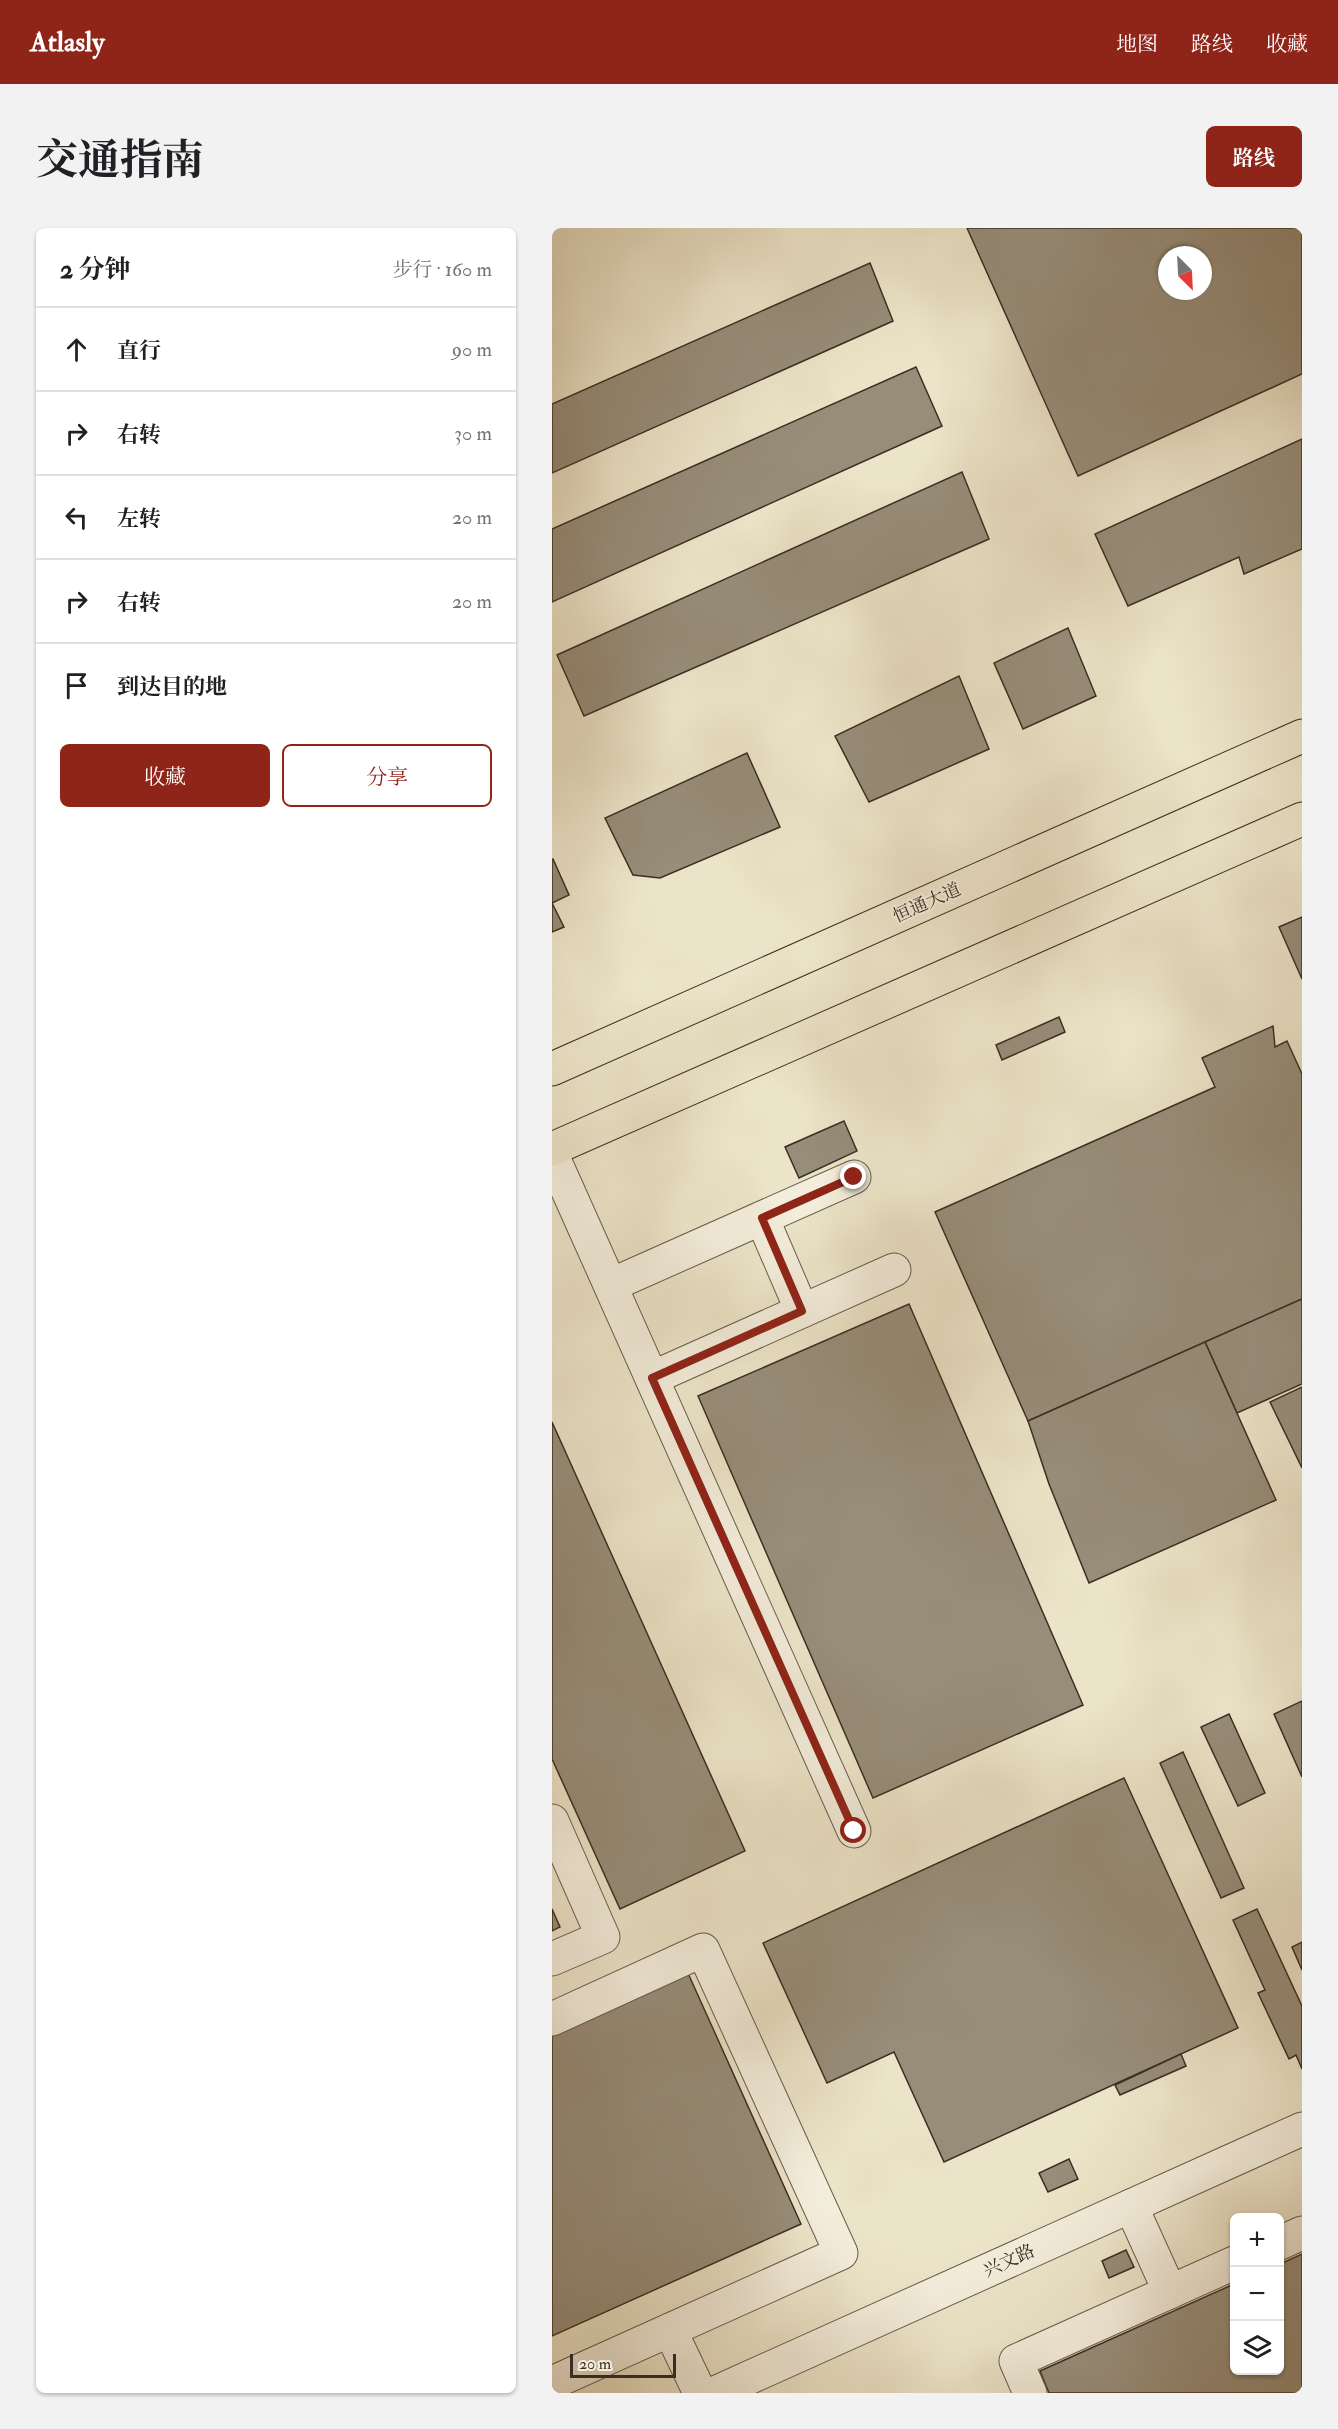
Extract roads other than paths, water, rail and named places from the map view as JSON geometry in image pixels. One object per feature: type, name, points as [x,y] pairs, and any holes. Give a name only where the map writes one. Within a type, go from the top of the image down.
[{"type":"main road","name":"恒通大道","points":[[552,1069],[1302,736]]},
{"type":"main road","points":[[552,1149],[1302,819]]},
{"type":"street","points":[[552,1155],[854,1831]]},
{"type":"street","points":[[611,1286],[854,1177]]},
{"type":"street","points":[[762,1218],[802,1311]]},
{"type":"street","points":[[652,1378],[894,1269]]},
{"type":"street","points":[[552,1821],[603,1937],[552,1959]]},
{"type":"street","points":[[552,2019],[703,1950],[840,2253],[552,2383]]},
{"type":"street","name":"兴文路","points":[[715,2393],[1302,2129]]},
{"type":"street","points":[[1131,2206],[1170,2292]]},
{"type":"street","points":[[1284,2241],[1302,2233]]},
{"type":"street","points":[[1030,2393],[1016,2361],[1230,2265]]},
{"type":"street","points":[[670,2330],[700,2393]]}]
